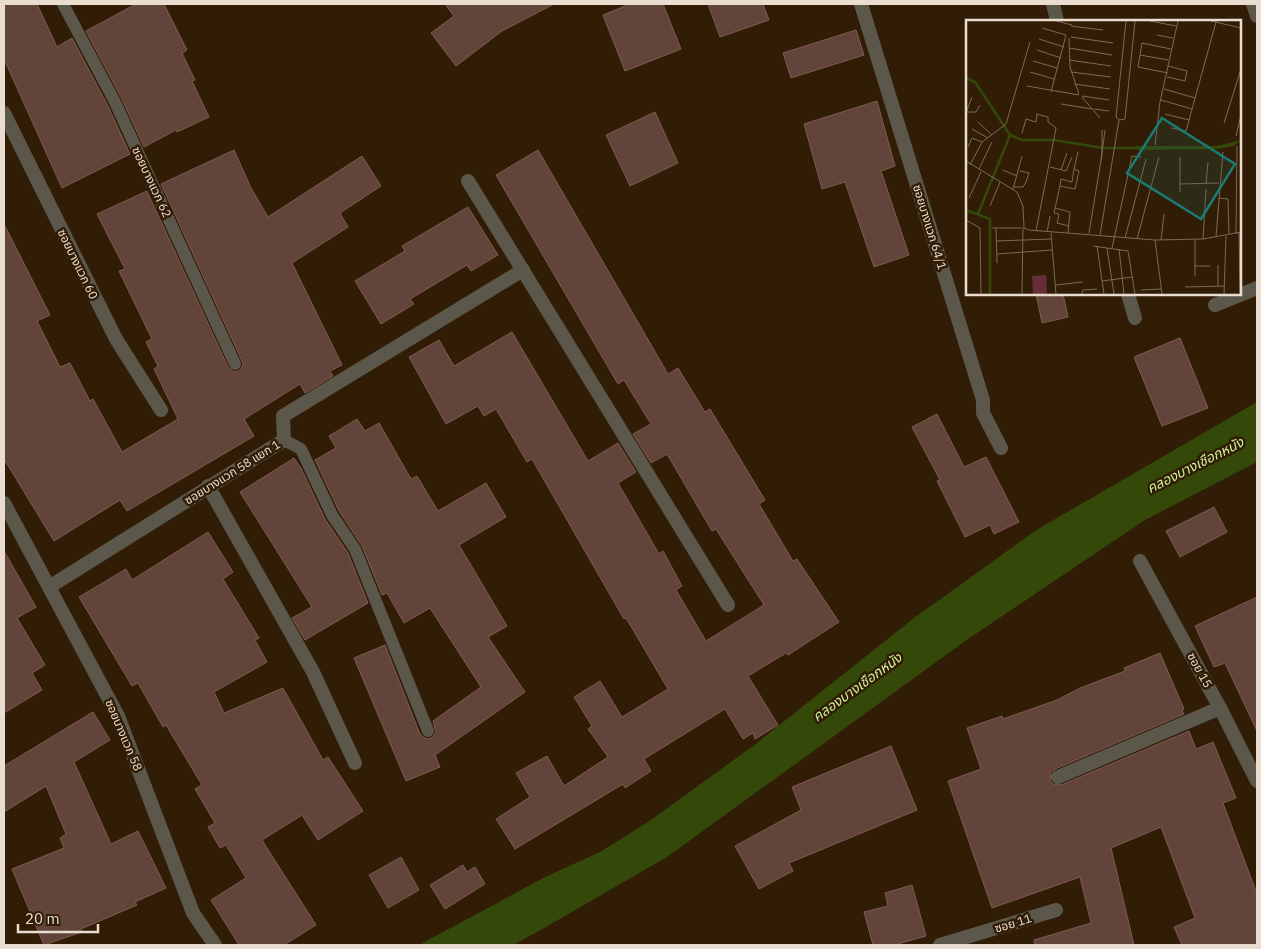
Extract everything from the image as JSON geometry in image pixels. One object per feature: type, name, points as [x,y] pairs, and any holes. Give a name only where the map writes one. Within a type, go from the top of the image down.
[{"type":"street","name":"ซอยบางแวก 64/1","points":[[861,4],[983,400],[983,413],[1001,448]]},
{"type":"street","points":[[1053,4],[1057,20]]},
{"type":"street","points":[[1253,4],[1257,16]]},
{"type":"street","name":"ซอยบางแวก 60","points":[[4,113],[116,339],[162,410]]},
{"type":"street","points":[[468,181],[728,605]]},
{"type":"street","name":"ซอยบางแวก 58 แยก 1","points":[[49,587],[284,440],[283,416],[523,270]]},
{"type":"street","points":[[1241,294],[1257,288]]},
{"type":"street","points":[[1128,295],[1135,318]]},
{"type":"street","points":[[1215,305],[1240,295]]},
{"type":"street","points":[[208,486],[313,672],[355,763]]},
{"type":"street","name":"ซอยบางแวก 58","points":[[4,503],[118,716],[193,913],[215,945]]},
{"type":"street","name":"ซอย 15","points":[[1140,561],[1220,708],[1257,781]]},
{"type":"street","points":[[1058,778],[1220,708]]},
{"type":"street","name":"ซอย 11","points":[[940,945],[1056,910]]},
{"type":"lane","name":"ซอยบางแวก 62","points":[[63,4],[114,100],[235,364]]},
{"type":"lane","points":[[284,440],[301,450],[332,515],[355,548],[428,731]]},
{"type":"water","name":"คลองบางเชือกหนัง","points":[[1257,402],[1257,462],[1145,520],[968,639],[667,857],[513,945],[419,945],[545,877],[600,852],[648,822],[753,746],[914,618],[1038,529]]},
{"type":"building","points":[[4,4],[37,4],[57,47],[72,38],[107,104],[130,154],[62,188],[4,59]]},
{"type":"building","points":[[136,4],[164,4],[187,50],[182,53],[195,80],[192,81],[209,117],[177,132],[176,130],[144,147],[121,97],[86,31]]},
{"type":"building","points":[[445,4],[554,4],[502,31],[456,66],[431,33],[454,16]]},
{"type":"building","points":[[630,4],[663,4],[681,49],[625,71],[603,15]]},
{"type":"building","points":[[708,4],[763,4],[769,20],[720,37]]},
{"type":"building","points":[[856,30],[864,55],[791,78],[783,53]]},
{"type":"building","points":[[877,101],[895,166],[881,171],[909,255],[874,267],[845,182],[822,189],[804,124]]},
{"type":"building","points":[[655,112],[678,163],[630,186],[606,135]]},
{"type":"building","points":[[234,150],[251,188],[268,217],[362,156],[381,186],[340,213],[348,227],[292,263],[342,365],[330,371],[333,376],[305,393],[300,384],[244,419],[254,436],[127,511],[120,500],[54,541],[4,459],[4,224],[50,315],[37,321],[60,367],[70,363],[90,401],[93,399],[122,452],[178,419],[154,369],[158,366],[146,342],[152,339],[119,271],[125,269],[97,214],[147,191],[228,367],[234,372],[239,371],[243,365],[242,361],[161,184]]},
{"type":"building","points":[[538,150],[668,374],[678,368],[705,412],[710,409],[765,500],[759,504],[793,561],[797,559],[839,622],[788,655],[786,653],[748,676],[778,725],[755,739],[753,733],[743,739],[725,709],[644,759],[651,771],[625,788],[623,784],[515,849],[496,819],[530,797],[516,773],[547,756],[564,786],[608,757],[588,729],[592,726],[574,697],[600,681],[622,717],[668,689],[626,618],[624,619],[532,459],[527,462],[496,409],[484,416],[478,406],[446,424],[409,357],[439,340],[454,366],[512,332],[588,461],[618,443],[636,472],[618,483],[659,554],[663,551],[682,586],[676,590],[706,641],[764,605],[716,529],[712,531],[667,454],[651,463],[633,434],[651,424],[624,380],[618,384],[496,175]]},
{"type":"building","points":[[468,207],[498,255],[471,271],[467,265],[410,299],[414,304],[381,324],[355,281],[405,251],[402,246]]},
{"type":"building","points":[[1036,295],[1063,295],[1068,317],[1042,323]]},
{"type":"building","points":[[1180,338],[1208,408],[1162,426],[1134,357]]},
{"type":"building","points":[[937,414],[964,467],[986,457],[1019,522],[994,534],[990,525],[965,537],[937,481],[940,480],[912,427]]},
{"type":"building","points":[[357,419],[365,431],[379,423],[411,479],[417,476],[438,511],[486,483],[506,517],[459,545],[507,626],[488,637],[525,692],[435,755],[440,767],[406,781],[354,658],[385,645],[420,734],[426,739],[431,738],[436,733],[433,721],[481,687],[430,608],[404,623],[387,593],[382,595],[362,546],[339,511],[315,460],[336,448],[329,436]]},
{"type":"building","points":[[294,458],[301,468],[325,519],[348,553],[368,603],[305,640],[292,618],[312,607],[240,492]]},
{"type":"building","points":[[1214,507],[1227,532],[1180,557],[1166,531]]},
{"type":"building","points":[[208,532],[233,572],[223,579],[259,638],[255,640],[267,662],[214,692],[224,713],[283,688],[323,760],[328,757],[363,811],[318,840],[302,815],[262,840],[316,925],[284,945],[239,945],[211,900],[246,878],[226,845],[220,848],[208,827],[215,823],[195,789],[202,785],[166,725],[163,727],[138,683],[132,686],[79,597],[126,569],[132,580]]},
{"type":"building","points":[[4,551],[36,607],[17,618],[45,665],[32,673],[42,690],[4,713]]},
{"type":"building","points":[[1257,597],[1257,731],[1225,663],[1214,667],[1195,626]]},
{"type":"building","points":[[1160,653],[1184,709],[1182,710],[1184,714],[1055,769],[1051,772],[1050,780],[1053,784],[1061,785],[1189,731],[1196,749],[1213,742],[1236,798],[1223,803],[1257,894],[1257,945],[1182,945],[1174,927],[1195,918],[1161,827],[1111,848],[1134,945],[1035,945],[1034,940],[1091,923],[1080,877],[992,908],[948,781],[981,769],[967,728],[1002,716],[1003,719],[1057,700],[1080,688],[1125,671],[1124,668]]},
{"type":"building","points":[[93,712],[110,740],[74,762],[111,844],[138,831],[166,888],[135,902],[137,905],[81,929],[82,932],[44,945],[12,869],[64,848],[60,838],[66,834],[46,786],[4,812],[4,766]]},
{"type":"building","points":[[891,746],[917,810],[789,863],[793,871],[759,889],[735,846],[801,810],[792,787]]},
{"type":"building","points":[[401,857],[419,890],[388,908],[369,875]]},
{"type":"building","points":[[463,865],[467,872],[475,867],[485,884],[445,909],[430,885]]},
{"type":"building","points":[[912,885],[926,936],[894,945],[873,945],[864,912],[888,906],[885,893]]}]
